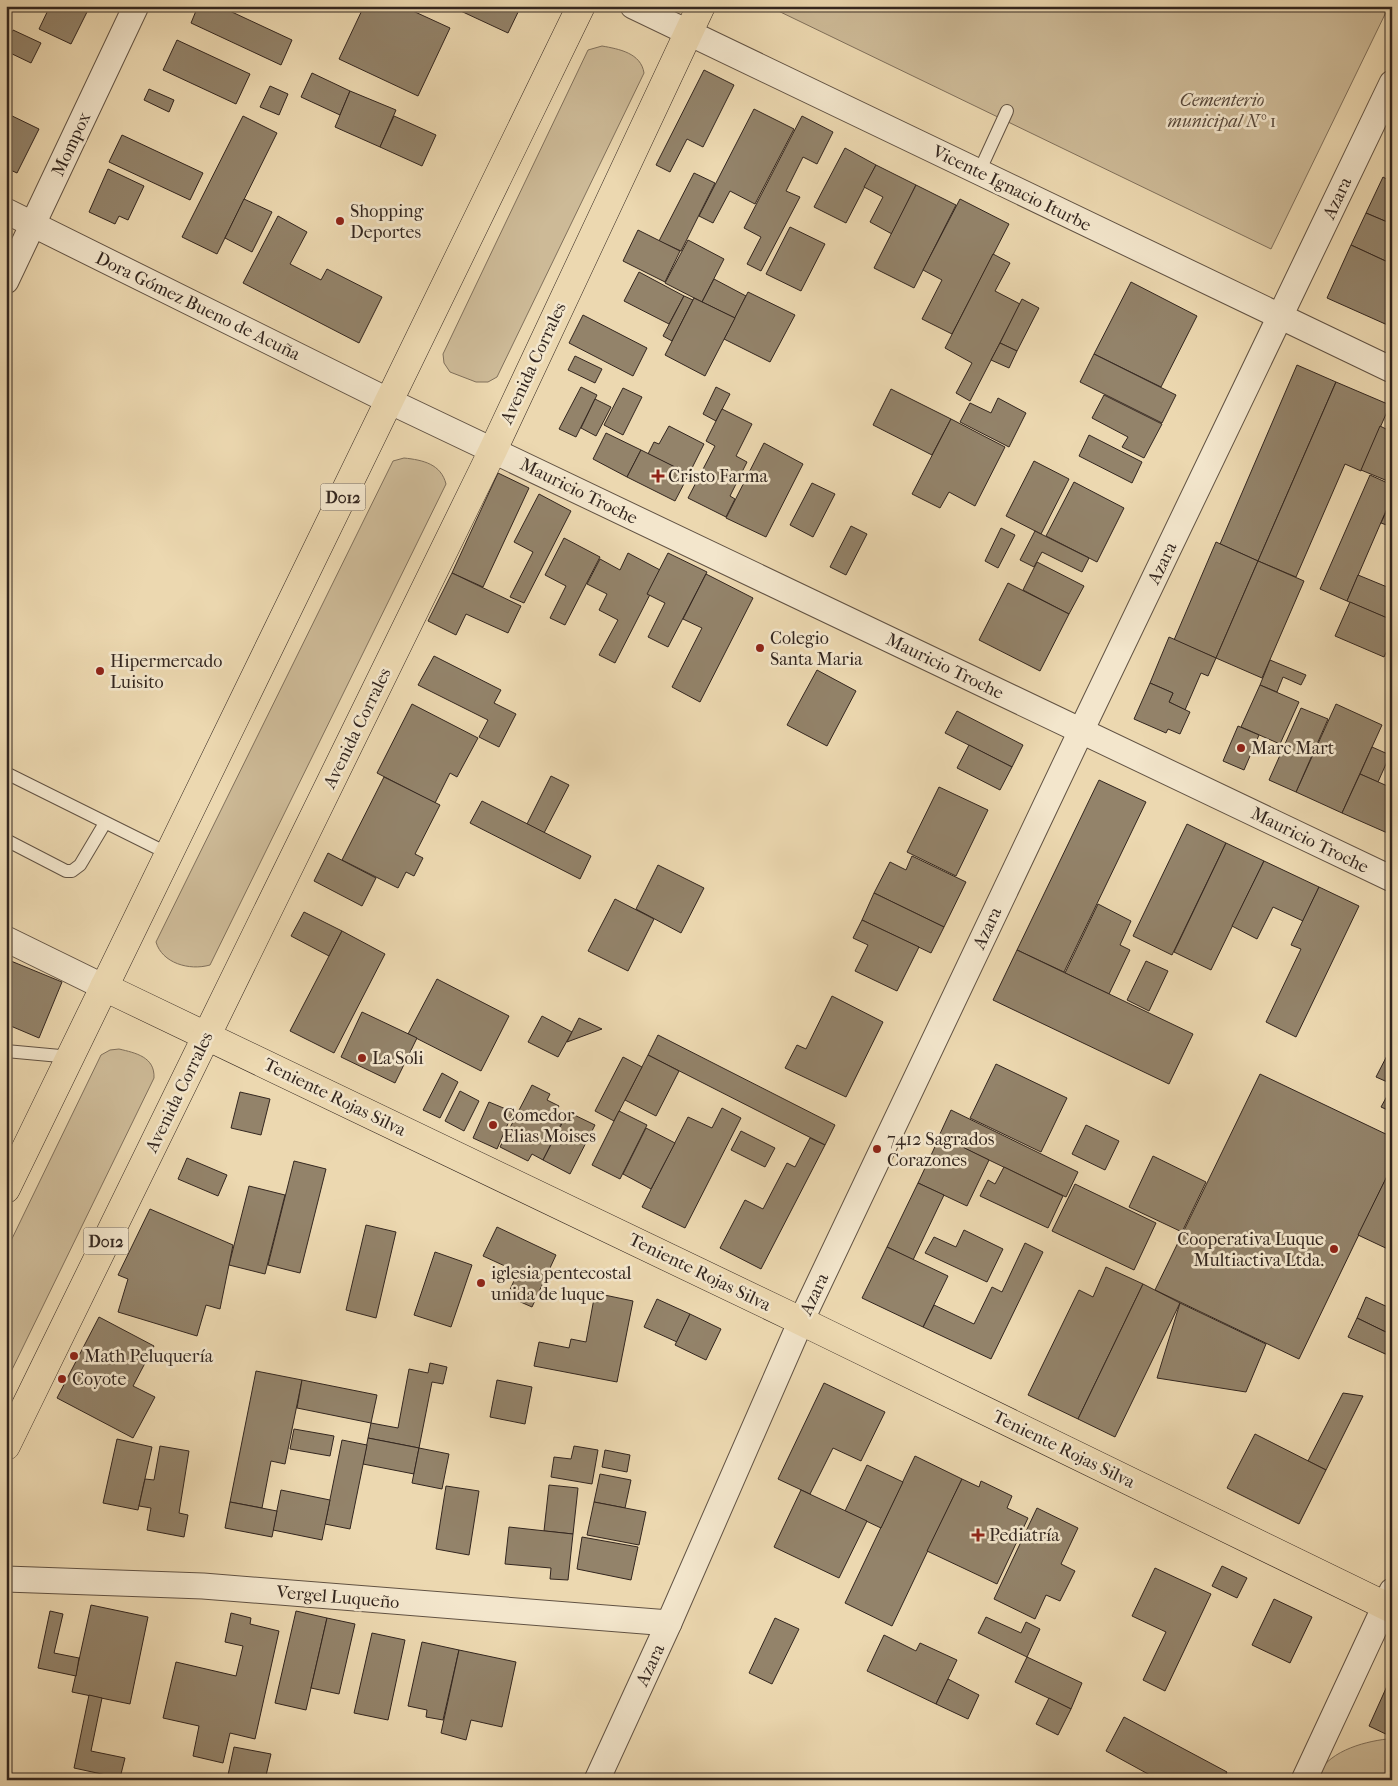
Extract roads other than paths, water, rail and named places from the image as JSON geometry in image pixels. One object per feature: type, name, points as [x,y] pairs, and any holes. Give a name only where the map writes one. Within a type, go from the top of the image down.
[{"type":"main road","name":"D012","points":[[6,1189],[581,6]]},
{"type":"main road","name":"Avenida Corrales","points":[[6,1446],[492,450],[701,6]]},
{"type":"main road","name":"Teniente Rojas Silva","points":[[104,987],[1389,1602]]},
{"type":"street","name":"Mompox","points":[[6,281],[136,6]]},
{"type":"street","name":"Vicente Ignacio Iturbe","points":[[633,6],[1392,370]]},
{"type":"street","name":"Azara","points":[[597,1780],[669,1623],[801,1321],[1392,83]]},
{"type":"street","name":"Dora Gómez Bueno de Acuña","points":[[6,211],[389,401]]},
{"type":"street","name":"Mauricio Troche","points":[[389,401],[1392,879]]},
{"type":"street","name":"Teniente Rojas Silva","points":[[6,939],[104,987]]},
{"type":"street","name":"Vergel Luqueño","points":[[6,1579],[203,1586],[669,1623]]},
{"type":"street","points":[[1304,1780],[1389,1602]]},
{"type":"lane","points":[[979,172],[1007,111]]},
{"type":"lane","points":[[6,773],[169,854]]},
{"type":"lane","points":[[6,840],[66,871],[72,871],[80,865],[105,823]]},
{"type":"lane","points":[[6,1051],[71,1057]]},
{"type":"place","name":"Shopping Deportes","points":[[340,221]]},
{"type":"place","name":"Cristo Farma","points":[[658,476]]},
{"type":"place","name":"Colegio Santa Maria","points":[[760,648]]},
{"type":"place","name":"Hipermercado Luisito","points":[[100,671]]},
{"type":"place","name":"Marc Mart","points":[[1241,748]]},
{"type":"place","name":"La Soli","points":[[362,1058]]},
{"type":"place","name":"Comedor Elias Moises","points":[[493,1125]]},
{"type":"place","name":"7412 Sagrados Corazones","points":[[877,1149]]},
{"type":"place","name":"Cooperativa Luque Multiactiva Ltda.","points":[[1334,1249]]},
{"type":"place","name":"iglesia pentecostal unida de luque","points":[[481,1283]]},
{"type":"place","name":"Math Peluquería","points":[[74,1356]]},
{"type":"place","name":"Coyote","points":[[62,1379]]},
{"type":"place","name":"Pediatría","points":[[978,1535]]},
{"type":"park label","name":"Cementerio municipal Nº 1","points":[[1222,110]]}]
